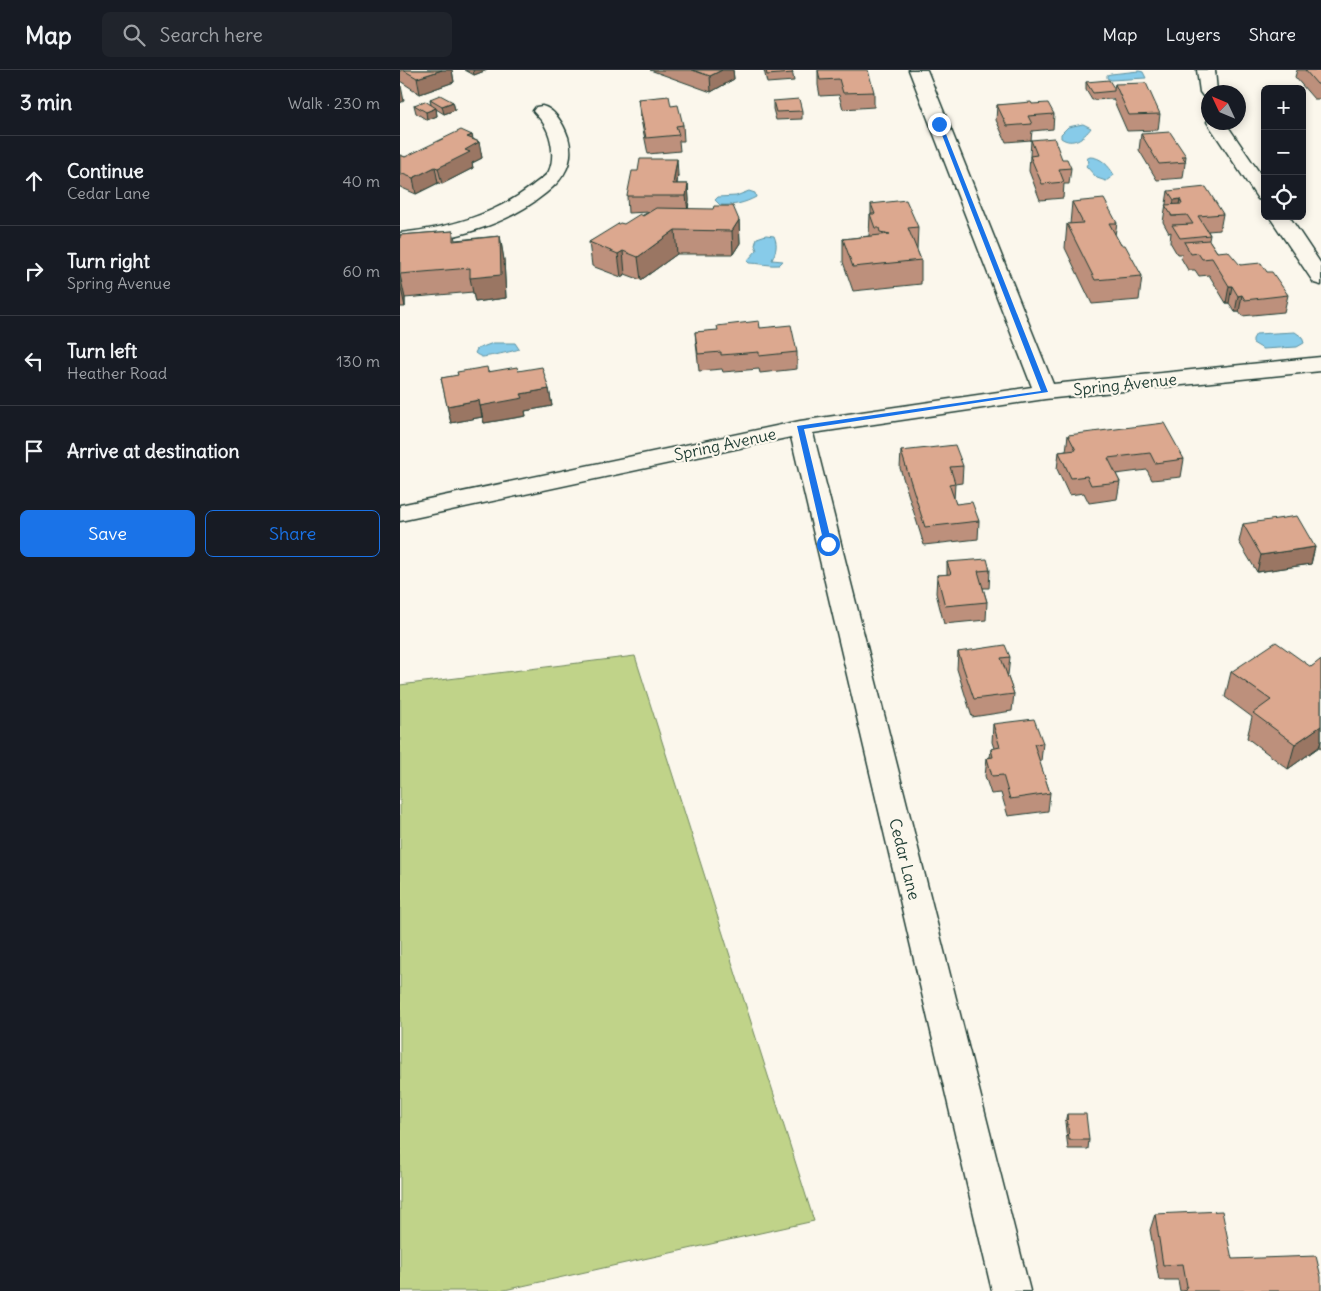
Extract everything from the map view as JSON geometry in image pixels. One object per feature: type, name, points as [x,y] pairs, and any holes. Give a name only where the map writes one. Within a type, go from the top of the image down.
[{"type":"street","points":[[918,70],[1045,392]]},
{"type":"street","points":[[1206,70],[1208,85]]},
{"type":"street","points":[[400,239],[446,232],[479,222],[518,206],[535,194],[558,171],[561,154],[558,133],[550,119],[542,111]]},
{"type":"street","points":[[1221,130],[1261,189]]},
{"type":"street","points":[[1282,220],[1321,279]]},
{"type":"street","name":"Spring Avenue","points":[[400,513],[800,428],[1045,392],[1321,364]]},
{"type":"street","name":"Cedar Lane","points":[[800,428],[1011,1291]]},
{"type":"green space","points":[[635,656],[814,1221],[500,1291],[400,1291],[400,685]]},
{"type":"water","points":[[1143,72],[1146,78],[1111,80],[1107,78],[1107,75],[1111,74]]},
{"type":"water","points":[[1083,124],[1091,128],[1078,140],[1069,141],[1061,138],[1061,134],[1068,127]]},
{"type":"water","points":[[1094,157],[1104,163],[1114,175],[1106,181],[1097,178],[1086,166],[1089,161],[1086,159]]},
{"type":"water","points":[[749,191],[755,193],[756,197],[739,204],[720,205],[715,200],[718,197],[736,196]]},
{"type":"water","points":[[766,235],[774,236],[776,242],[775,254],[772,260],[783,261],[779,265],[749,263],[747,261],[757,250],[755,245],[757,238]]},
{"type":"water","points":[[1295,332],[1302,337],[1304,343],[1297,347],[1263,349],[1253,343],[1256,334]]},
{"type":"water","points":[[493,343],[515,343],[519,349],[482,357],[475,353],[477,349]]},
{"type":"building","points":[[403,70],[442,70],[417,78]]},
{"type":"building","points":[[692,70],[722,70],[710,76]]},
{"type":"building","points":[[766,70],[792,70],[793,73],[767,75]]},
{"type":"building","points":[[818,70],[868,70],[874,92],[843,93],[839,79],[820,80]]},
{"type":"building","points":[[1305,70],[1321,70],[1321,84],[1317,84]]},
{"type":"building","points":[[1109,80],[1114,91],[1093,93],[1086,82]]},
{"type":"building","points":[[1146,83],[1160,114],[1129,115],[1115,84]]},
{"type":"building","points":[[440,95],[453,102],[442,106],[430,99]]},
{"type":"building","points":[[669,96],[671,106],[678,105],[683,125],[676,126],[679,135],[646,138],[638,99]]},
{"type":"building","points":[[799,99],[802,111],[776,112],[773,101]]},
{"type":"building","points":[[425,101],[436,108],[426,112],[414,105]]},
{"type":"building","points":[[1031,102],[1032,104],[1048,103],[1054,114],[1028,116],[1032,124],[1007,126],[997,105]]},
{"type":"building","points":[[461,130],[472,135],[467,137],[479,142],[465,150],[470,152],[413,178],[400,173],[400,155],[405,157]]},
{"type":"building","points":[[1170,132],[1186,156],[1182,156],[1186,162],[1159,164],[1141,134]]},
{"type":"building","points":[[1054,138],[1062,159],[1067,159],[1071,168],[1059,169],[1064,182],[1042,184],[1030,156],[1037,155],[1031,140]]},
{"type":"building","points":[[640,159],[677,159],[673,184],[688,184],[686,196],[627,196],[632,171],[638,171]]},
{"type":"building","points":[[1206,187],[1223,214],[1198,216],[1210,235],[1180,238],[1172,225],[1193,224],[1187,215],[1172,216],[1165,205],[1182,204],[1180,199],[1174,200],[1168,191]]},
{"type":"building","points":[[1104,199],[1117,223],[1109,223],[1121,245],[1125,245],[1142,276],[1095,280],[1067,224],[1083,223],[1072,202]]},
{"type":"building","points":[[906,200],[918,227],[908,228],[921,260],[853,267],[843,239],[890,234],[880,232],[879,228],[875,228],[870,214],[875,214],[871,204]]},
{"type":"building","points":[[714,206],[733,206],[739,220],[732,231],[675,230],[638,257],[623,251],[618,254],[589,242],[620,223],[624,224],[640,214],[643,216],[656,208],[713,209]]},
{"type":"building","points":[[453,231],[453,241],[500,236],[501,275],[470,278],[470,268],[400,274],[400,235]]},
{"type":"building","points":[[1209,240],[1217,252],[1228,251],[1240,265],[1261,263],[1267,272],[1272,272],[1288,295],[1245,300],[1242,295],[1238,296],[1232,286],[1229,286],[1212,258],[1202,259],[1198,253],[1191,254],[1184,242]]},
{"type":"building","points":[[759,321],[760,328],[791,325],[797,352],[759,356],[759,352],[721,355],[721,352],[698,354],[695,332],[718,330],[717,326]]},
{"type":"building","points":[[487,367],[488,372],[517,367],[518,371],[542,367],[549,389],[521,394],[523,398],[480,406],[479,400],[447,406],[441,378],[458,375],[457,372]]},
{"type":"building","points":[[1164,423],[1184,459],[1155,463],[1150,453],[1108,458],[1120,482],[1091,485],[1087,476],[1071,478],[1059,452],[1076,450],[1068,435]]},
{"type":"building","points":[[955,445],[963,466],[950,467],[955,483],[949,484],[956,504],[972,502],[979,521],[925,527],[901,451]]},
{"type":"building","points":[[1297,516],[1315,547],[1261,555],[1243,524]]},
{"type":"building","points":[[987,559],[990,570],[978,571],[987,602],[945,606],[937,575],[951,574],[947,562]]},
{"type":"building","points":[[1276,642],[1311,667],[1321,661],[1321,726],[1295,744],[1253,713],[1271,700],[1231,672]]},
{"type":"building","points":[[1005,645],[1010,657],[1001,658],[1014,694],[974,699],[958,652]]},
{"type":"building","points":[[1034,719],[1043,743],[1034,744],[1050,793],[1010,799],[1003,775],[992,776],[987,758],[993,757],[991,749],[1000,747],[993,724]]},
{"type":"building","points":[[1067,1114],[1086,1114],[1089,1140],[1069,1140]]},
{"type":"building","points":[[1222,1211],[1232,1259],[1316,1256],[1321,1277],[1321,1291],[1184,1291],[1187,1286],[1183,1264],[1163,1265],[1155,1214]]},
{"type":"route","points":[[828,544],[800,428],[1045,392],[939,124]]}]
